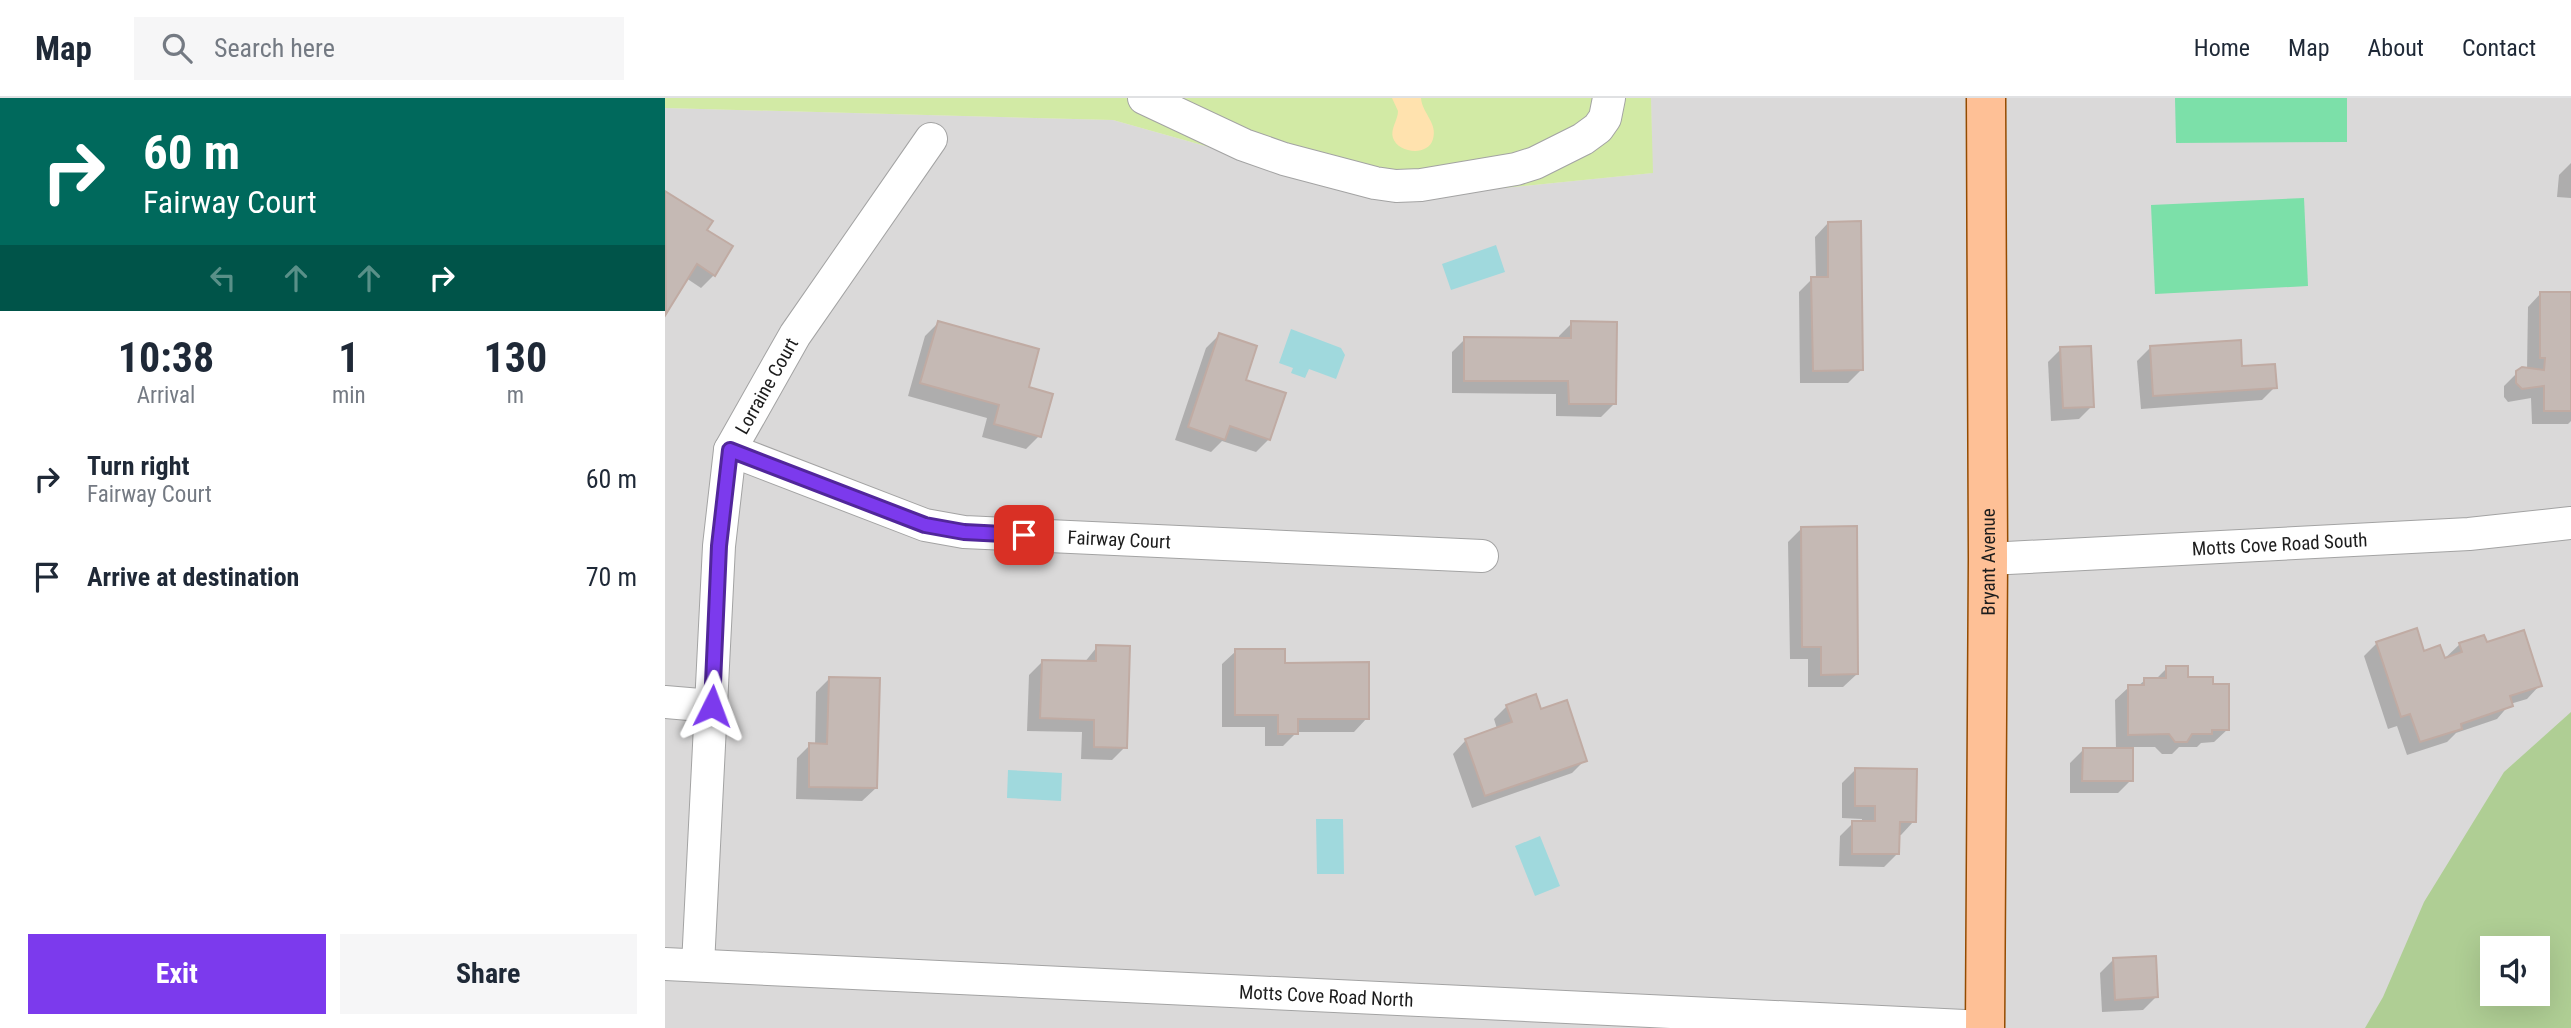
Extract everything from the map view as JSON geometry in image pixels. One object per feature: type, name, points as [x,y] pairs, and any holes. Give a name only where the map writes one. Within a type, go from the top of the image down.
[{"type":"main road","name":"Bryant Avenue","points":[[1985,1027],[1988,559],[1986,98]]},
{"type":"street","points":[[1144,98],[1244,145],[1284,159],[1396,186],[1421,185],[1516,169],[1535,163],[1583,139],[1598,128],[1605,118],[1609,98]]},
{"type":"street","name":"Lorraine Court","points":[[698,965],[719,546],[730,450],[795,335],[931,139]]},
{"type":"street","name":"Fairway Court","points":[[730,450],[925,525],[964,532],[1482,556]]},
{"type":"street","name":"Motts Cove Road South","points":[[1988,559],[2469,534],[2571,523]]},
{"type":"street","points":[[665,702],[712,706]]},
{"type":"street","name":"Motts Cove Road North","points":[[665,964],[1985,1027]]},
{"type":"shaded area","points":[[1651,98],[2571,98],[2571,1028],[665,1028],[665,108],[1113,120],[1394,199],[1652,173]]},
{"type":"green space","points":[[665,98],[1651,98],[1653,173],[1394,199],[1113,120],[665,108]]},
{"type":"green space","points":[[2175,98],[2347,98],[2347,142],[2176,143]]},
{"type":"green space","points":[[2304,198],[2308,286],[2155,294],[2151,205]]},
{"type":"green space","points":[[2571,712],[2571,1028],[2365,1028],[2383,997],[2424,902],[2504,772]]},
{"type":"sand","points":[[1392,98],[1421,98],[1434,133],[1430,145],[1425,149],[1407,150],[1396,143],[1393,131],[1398,111]]},
{"type":"water","points":[[1496,245],[1505,272],[1451,290],[1442,264]]},
{"type":"water","points":[[1291,329],[1341,348],[1345,355],[1336,379],[1309,369],[1305,378],[1291,373],[1293,368],[1279,363]]},
{"type":"water","points":[[1008,770],[1062,773],[1061,801],[1007,798]]},
{"type":"water","points":[[1316,819],[1343,819],[1344,874],[1317,874]]},
{"type":"water","points":[[1540,836],[1560,886],[1535,896],[1515,846]]},
{"type":"building","points":[[665,191],[713,221],[707,230],[733,246],[715,276],[697,264],[666,314]]},
{"type":"building","points":[[1861,221],[1863,370],[1813,371],[1811,277],[1828,277],[1828,222]]},
{"type":"building","points":[[2540,292],[2571,292],[2571,411],[2544,411],[2544,386],[2522,389],[2516,383],[2516,371],[2522,367],[2544,370],[2545,358],[2540,358]]},
{"type":"building","points":[[938,321],[1039,349],[1029,387],[1053,394],[1041,437],[994,424],[999,405],[920,383]]},
{"type":"building","points":[[1571,321],[1617,322],[1616,404],[1569,404],[1568,381],[1464,381],[1464,337],[1571,338]]},
{"type":"building","points":[[1219,333],[1257,346],[1246,380],[1286,393],[1270,440],[1230,426],[1225,440],[1188,427]]},
{"type":"building","points":[[2241,340],[2242,366],[2275,364],[2277,388],[2153,396],[2150,346]]},
{"type":"building","points":[[2091,346],[2094,407],[2063,408],[2060,347]]},
{"type":"building","points":[[1857,526],[1858,674],[1821,675],[1821,647],[1802,647],[1801,527]]},
{"type":"building","points":[[2417,628],[2424,651],[2440,645],[2445,658],[2462,652],[2459,643],[2484,635],[2487,642],[2524,630],[2542,686],[2510,696],[2513,706],[2461,724],[2462,729],[2420,742],[2410,714],[2401,717],[2376,642]]},
{"type":"building","points":[[1096,645],[1130,646],[1127,748],[1094,747],[1094,720],[1040,718],[1042,660],[1096,661]]},
{"type":"building","points":[[1235,649],[1285,649],[1285,663],[1369,662],[1369,719],[1298,719],[1298,734],[1278,734],[1278,715],[1235,715]]},
{"type":"building","points":[[2166,666],[2188,666],[2188,677],[2213,677],[2213,684],[2229,684],[2229,730],[2212,730],[2212,734],[2192,734],[2187,742],[2175,742],[2169,734],[2128,735],[2128,685],[2144,685],[2144,678],[2166,678]]},
{"type":"building","points":[[829,677],[880,678],[877,788],[809,787],[809,743],[827,744]]},
{"type":"building","points":[[1536,694],[1541,709],[1567,700],[1587,761],[1485,796],[1465,739],[1512,722],[1506,705]]},
{"type":"building","points":[[2083,748],[2133,748],[2133,781],[2082,781]]},
{"type":"building","points":[[1855,768],[1917,769],[1916,822],[1900,822],[1899,854],[1852,854],[1852,821],[1875,821],[1875,806],[1855,806]]},
{"type":"building","points":[[2156,956],[2158,997],[2115,1000],[2113,958]]},
{"type":"route","points":[[712,706],[719,546],[730,450],[925,525],[964,532],[1024,535]]}]
